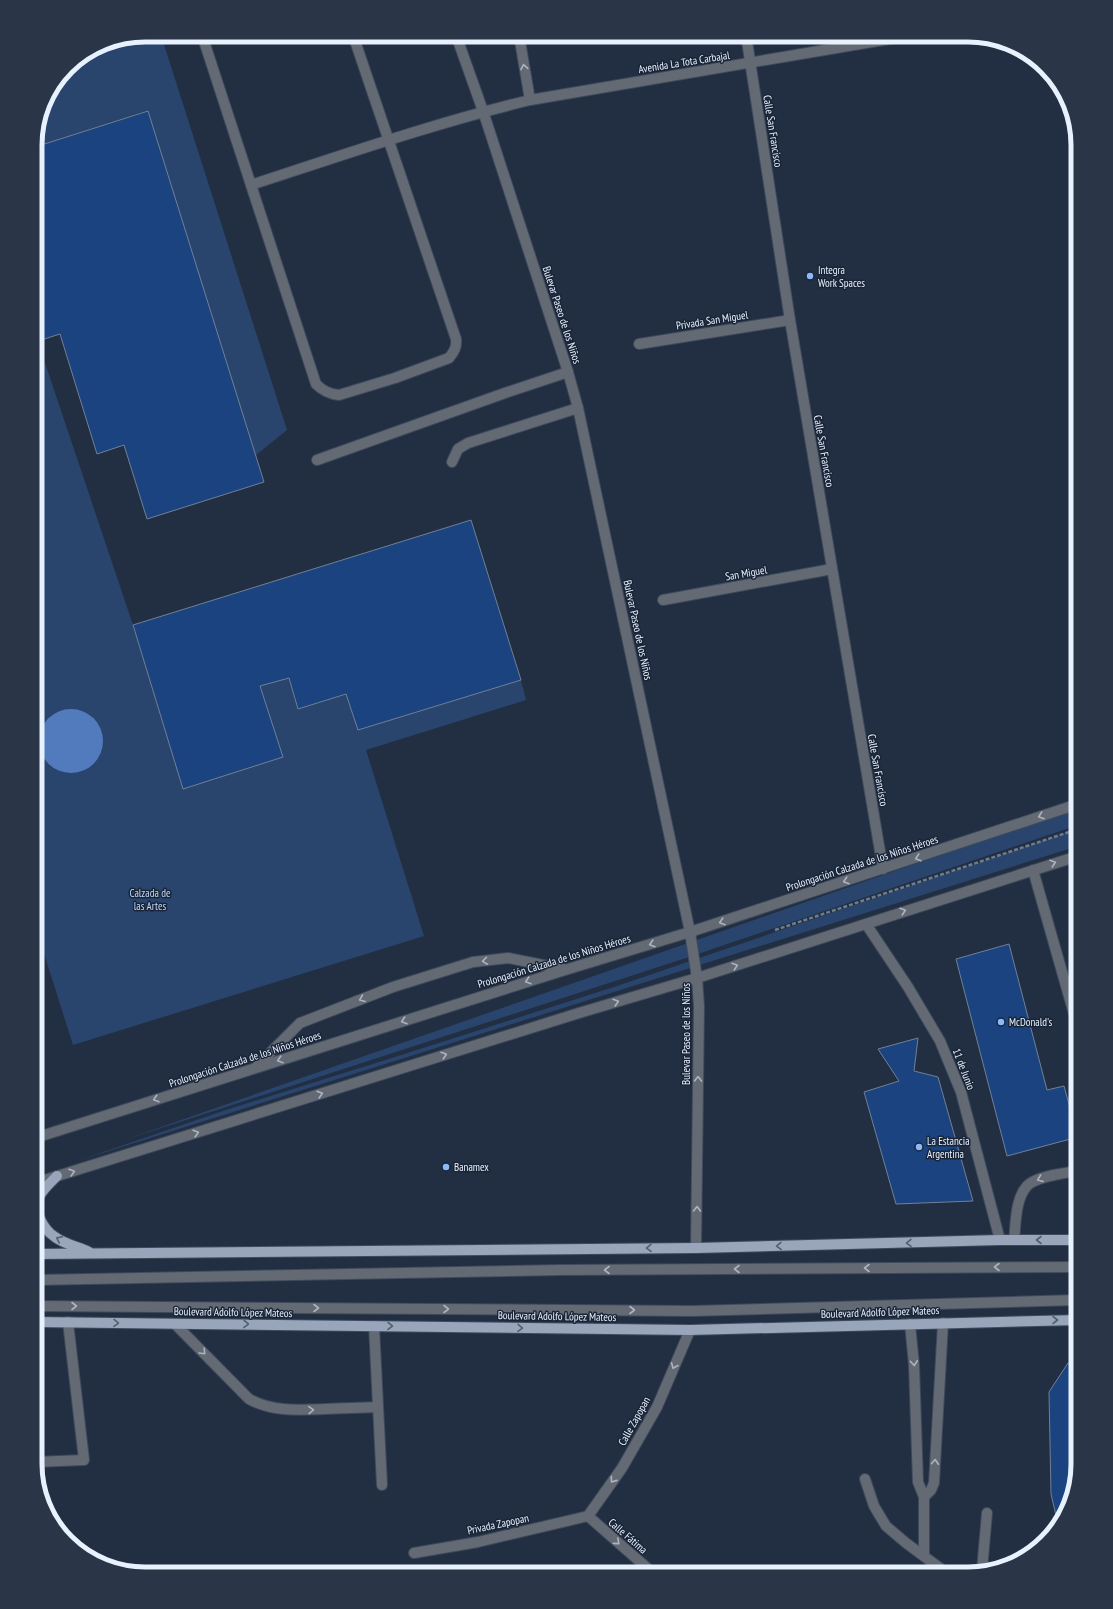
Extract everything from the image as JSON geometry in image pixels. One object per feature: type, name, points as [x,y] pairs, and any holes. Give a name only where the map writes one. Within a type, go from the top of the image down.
[{"type":"main road","points":[[42,1192],[57,1176]]},
{"type":"main road","points":[[42,1221],[55,1238],[95,1254]]},
{"type":"main road","points":[[42,1254],[696,1248],[1000,1240],[1071,1240]]},
{"type":"main road","name":"Boulevard Adolfo López Mateos","points":[[42,1322],[690,1330],[1071,1320]]},
{"type":"street","points":[[204,42],[316,384],[323,391],[330,394],[339,395],[395,378],[449,358],[454,352],[456,345],[456,338],[355,42]]},
{"type":"street","name":"Bulevar Paseo de los Niños","points":[[458,42],[483,111],[568,372],[578,408],[690,932],[697,978],[699,1019],[696,1248]]},
{"type":"street","points":[[519,42],[530,100]]},
{"type":"street","name":"Calle San Francisco","points":[[747,42],[790,320],[883,869]]},
{"type":"street","name":"Avenida La Tota Carbajal","points":[[251,185],[388,140],[483,111],[530,100],[872,42]]},
{"type":"street","name":"Privada San Miguel","points":[[639,344],[790,320]]},
{"type":"street","points":[[317,460],[568,372]]},
{"type":"street","points":[[452,462],[458,449],[468,443],[578,408]]},
{"type":"street","name":"San Miguel","points":[[663,600],[832,570]]},
{"type":"street","name":"Prolongación Calzada de los Niños Héroes","points":[[42,1136],[565,970],[690,932],[1071,806]]},
{"type":"street","points":[[42,1181],[579,1013],[697,978],[1071,858]]},
{"type":"street","points":[[1033,870],[1071,1003]]},
{"type":"street","name":"11 de Junio","points":[[866,924],[908,987],[940,1041],[960,1092],[1000,1240]]},
{"type":"street","points":[[255,1068],[300,1023],[393,987],[473,962],[508,958],[565,970]]},
{"type":"street","points":[[1014,1240],[1020,1200],[1028,1185],[1040,1178],[1071,1172]]},
{"type":"street","points":[[42,1280],[559,1270],[1071,1266]]},
{"type":"street","points":[[42,1306],[692,1311],[1071,1300]]},
{"type":"street","points":[[42,1462],[84,1460],[68,1322]]},
{"type":"street","points":[[924,1497],[931,1490],[934,1483],[943,1323]]},
{"type":"street","points":[[175,1324],[249,1399],[256,1403],[287,1410],[377,1407]]},
{"type":"street","points":[[910,1324],[914,1365],[918,1482],[924,1497],[924,1556]]},
{"type":"street","points":[[374,1326],[382,1485]]},
{"type":"street","name":"Calle Zapopan","points":[[588,1516],[622,1468],[657,1407],[690,1330]]},
{"type":"street","points":[[865,1479],[874,1506],[886,1526],[939,1567]]},
{"type":"street","points":[[982,1566],[987,1514]]},
{"type":"street","name":"Privada Zapopan","points":[[414,1552],[478,1542],[588,1516]]},
{"type":"street","name":"Calle Fátima","points":[[588,1516],[646,1567]]},
{"type":"path","points":[[883,869],[893,914]]},
{"type":"green space","points":[[163,42],[287,430],[255,456],[146,111],[42,145],[46,118],[53,99],[63,82],[77,68],[93,56],[112,47],[131,43]]},
{"type":"green space","name":"Calzada de las Artes","points":[[42,354],[133,625],[183,788],[282,757],[260,686],[289,678],[298,709],[346,694],[358,730],[521,680],[526,700],[366,750],[424,936],[73,1045],[42,947]]},
{"type":"green space","points":[[1071,809],[1071,827],[686,958],[124,1140]]},
{"type":"green space","points":[[1071,831],[1071,848],[77,1161],[229,1109],[614,987]]},
{"type":"shaded area","points":[[65,709],[77,709],[89,714],[98,723],[103,735],[103,747],[98,759],[89,768],[77,773],[65,773],[53,768],[48,764],[42,755],[42,727],[44,723],[53,714]]},
{"type":"building","points":[[148,111],[264,482],[147,519],[124,445],[97,454],[60,334],[42,340],[42,145]]},
{"type":"building","points":[[471,520],[521,680],[358,730],[346,694],[298,709],[289,678],[260,686],[283,757],[183,789],[133,625]]},
{"type":"building","name":"McDonald's","points":[[1009,944],[1047,1090],[1064,1086],[1071,1112],[1071,1139],[1007,1156],[956,959]]},
{"type":"building","name":"La Estancia Argentina","points":[[918,1038],[914,1071],[938,1077],[973,1201],[896,1204],[864,1092],[899,1081],[878,1049]]},
{"type":"building","points":[[1068,1363],[1071,1363],[1070,1478],[1063,1503],[1056,1517],[1051,1494],[1049,1392]]},
{"type":"place","name":"Integra Work Spaces","points":[[810,276]]},
{"type":"place","name":"McDonald's","points":[[1001,1022]]},
{"type":"place","name":"La Estancia Argentina","points":[[919,1147]]},
{"type":"place","name":"Banamex","points":[[446,1167]]}]
